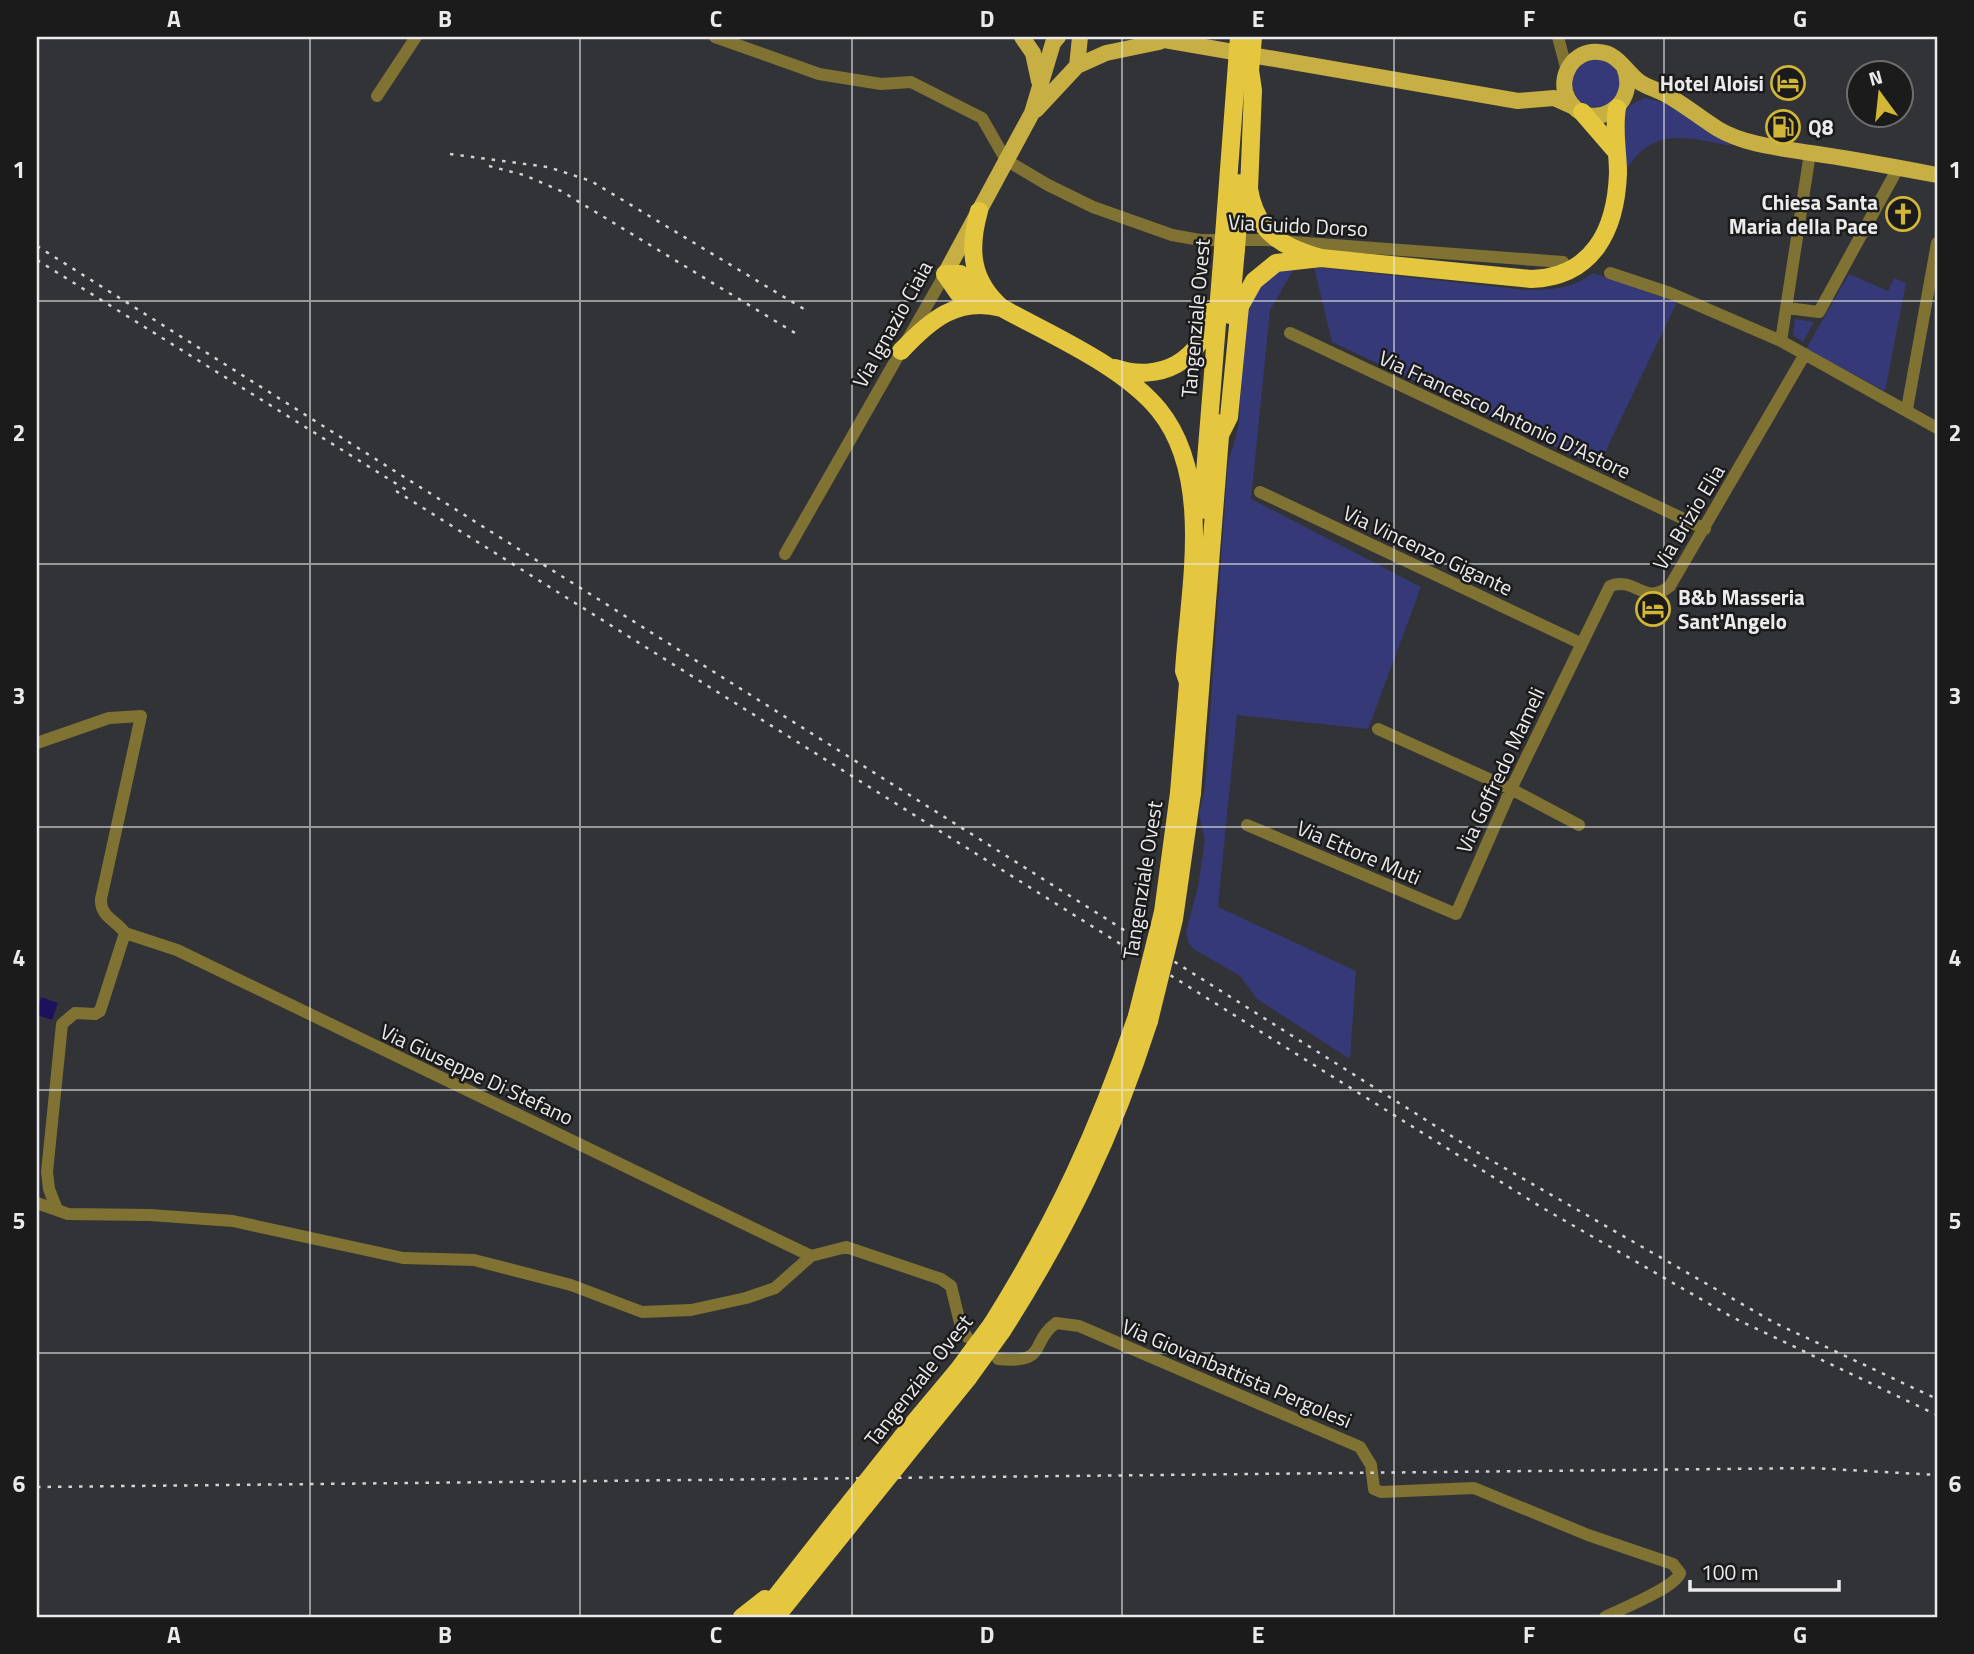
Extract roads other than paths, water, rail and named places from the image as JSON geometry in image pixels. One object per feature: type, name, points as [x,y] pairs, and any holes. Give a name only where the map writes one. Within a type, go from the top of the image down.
[{"type":"highway","name":"Tangenziale Ovest","points":[[776,1617],[1045,1263],[1094,1168],[1124,1099],[1143,1018],[1174,919],[1221,433],[1225,249],[1239,37]]},
{"type":"highway","name":"Tangenziale Ovest","points":[[1186,793],[1188,682],[1225,249],[1253,37]]},
{"type":"highway","points":[[1250,70],[1253,90],[1249,189],[1251,204],[1257,218],[1275,240],[1291,249],[1321,258],[1511,278],[1560,276],[1576,269],[1599,245],[1618,177],[1614,134],[1619,106]]},
{"type":"highway","points":[[1578,109],[1616,152]]},
{"type":"highway","points":[[979,211],[972,249],[981,296]]},
{"type":"highway","points":[[1095,360],[1145,375],[1161,372],[1183,361],[1204,335],[1225,249]]},
{"type":"highway","points":[[1221,433],[1229,417],[1236,329],[1246,293],[1264,271],[1276,263],[1321,258]]},
{"type":"highway","points":[[945,274],[958,293],[981,296],[1095,360],[1158,409],[1175,437],[1188,468],[1193,526],[1184,671],[1188,682]]},
{"type":"highway","points":[[901,351],[935,318],[981,296]]},
{"type":"highway","name":"Tangenziale Ovest","points":[[760,1617],[827,1532],[853,1514],[909,1439]]},
{"type":"highway","points":[[792,1617],[850,1531],[853,1514]]},
{"type":"highway","points":[[742,1617],[770,1594],[819,1536],[827,1532]]},
{"type":"main road","name":"Via Ignazio Ciaia","points":[[1022,37],[1033,52],[1040,87]]},
{"type":"main road","name":"Via Ignazio Ciaia","points":[[945,274],[1032,113],[1053,43],[1058,37]]},
{"type":"main road","points":[[1077,66],[1082,48],[1080,37]]},
{"type":"main road","points":[[1147,37],[1518,101],[1554,98],[1578,109],[1601,115],[1645,96],[1677,101]]},
{"type":"main road","name":"Via Ignazio Ciaia","points":[[1032,113],[1077,66],[1128,47],[1168,40]]},
{"type":"main road","points":[[1493,96],[1517,97],[1542,93],[1566,74],[1578,57],[1591,52],[1608,54],[1642,83],[1677,101],[1732,136],[1810,153],[1937,175]]},
{"type":"main road","points":[[1619,106],[1628,89],[1624,67]]},
{"type":"main road","points":[[1566,74],[1567,96],[1578,109]]},
{"type":"street","points":[[377,96],[416,37]]},
{"type":"street","points":[[715,37],[819,74],[881,85],[911,82],[982,118],[1006,160]]},
{"type":"street","points":[[1561,37],[1581,52],[1591,52]]},
{"type":"street","points":[[1561,37],[1566,74]]},
{"type":"street","points":[[1781,341],[1810,153]]},
{"type":"street","name":"Via Guido Dorso","points":[[1006,160],[1093,207],[1172,235],[1200,240],[1266,240],[1563,262]]},
{"type":"street","points":[[1787,308],[1819,312],[1898,167]]},
{"type":"street","points":[[1907,409],[1937,243]]},
{"type":"street","points":[[1610,273],[1670,293],[1781,341],[1937,428]]},
{"type":"street","name":"Via Ignazio Ciaia","points":[[785,554],[945,274]]},
{"type":"street","name":"Via Francesco Antonio D'Astore","points":[[1290,333],[1704,529]]},
{"type":"street","name":"Via Brizio Elia","points":[[1580,643],[1610,586],[1620,582],[1648,595],[1661,593],[1670,586],[1805,355]]},
{"type":"street","name":"Via Vincenzo Gigante","points":[[1260,492],[1580,643]]},
{"type":"street","name":"Via Goffredo Mameli","points":[[1456,914],[1580,643]]},
{"type":"street","points":[[37,743],[109,718],[141,716],[101,899],[104,915],[117,921],[125,933],[100,1011],[96,1014],[75,1013],[62,1024],[47,1171],[49,1189],[56,1207]]},
{"type":"street","points":[[1378,729],[1511,789],[1579,825]]},
{"type":"street","name":"Via Ettore Muti","points":[[1247,825],[1456,914]]},
{"type":"street","name":"Via Giuseppe Di Stefano","points":[[125,933],[177,950],[811,1256]]},
{"type":"street","points":[[37,1202],[56,1207],[68,1214],[150,1215],[233,1221],[403,1258],[474,1260],[571,1285],[642,1312],[691,1310],[763,1293],[775,1288],[811,1256],[846,1247],[941,1279],[951,1286],[956,1296],[961,1327],[967,1337]]},
{"type":"street","name":"Via Giovanbattista Pergolesi","points":[[998,1359],[1016,1360],[1036,1352],[1056,1323],[1079,1326],[1360,1447],[1368,1455],[1374,1489],[1381,1492],[1474,1488],[1588,1535],[1673,1564],[1681,1573],[1678,1579],[1662,1589],[1605,1617]]},
{"type":"railway","points":[[450,154],[548,167],[591,181],[809,312]]},
{"type":"railway","points":[[489,166],[524,175],[561,191],[795,333]]},
{"type":"railway","points":[[37,246],[1480,1154],[1775,1323],[1937,1399]]},
{"type":"railway","points":[[37,260],[408,491]]},
{"type":"railway","points":[[396,491],[1541,1207],[1732,1317],[1937,1415]]},
{"type":"railway","points":[[37,1487],[1813,1468],[1937,1475]]},
{"type":"place","name":"Hotel Aloisi","points":[[1788,83]]},
{"type":"place","name":"Q8","points":[[1783,127]]},
{"type":"place","name":"Chiesa Santa Maria della Pace","points":[[1903,214]]},
{"type":"place","name":"B&b Masseria Sant'Angelo","points":[[1653,609]]}]
